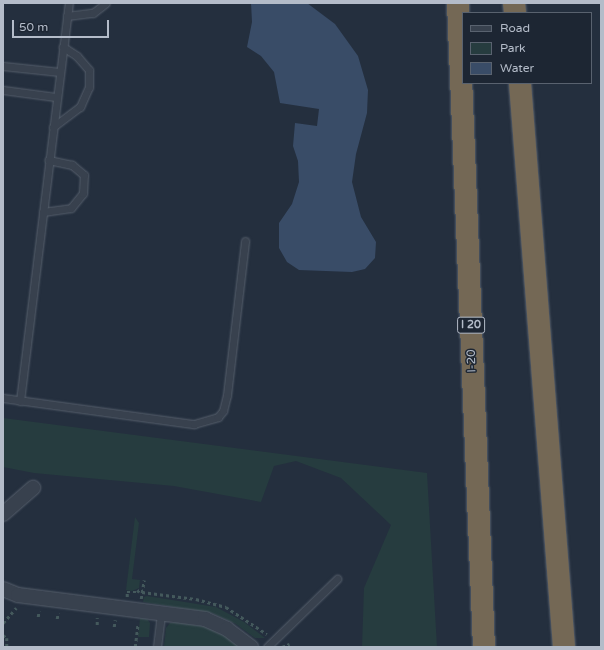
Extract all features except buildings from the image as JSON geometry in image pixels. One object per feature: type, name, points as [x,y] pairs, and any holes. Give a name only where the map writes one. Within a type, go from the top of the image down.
[{"type":"highway","name":"I-20","points":[[458,3],[484,647]]},
{"type":"highway","points":[[520,84],[564,647]]},
{"type":"street","points":[[3,514],[33,488]]},
{"type":"street","points":[[3,589],[18,595],[161,612],[215,623],[236,634],[251,647]]},
{"type":"lane","points":[[20,401],[68,3]]},
{"type":"lane","points":[[67,16],[93,13],[106,3]]},
{"type":"lane","points":[[53,127],[80,107],[89,87],[89,70],[77,56],[63,47]]},
{"type":"lane","points":[[3,66],[60,72]]},
{"type":"lane","points":[[3,90],[56,97]]},
{"type":"lane","points":[[43,212],[71,208],[83,193],[84,175],[72,165],[49,160]]},
{"type":"lane","points":[[3,398],[194,424],[218,417],[223,411],[228,395],[245,242]]},
{"type":"lane","points":[[268,647],[337,579]]},
{"type":"lane","points":[[157,647],[161,612]]},
{"type":"path","points":[[142,592],[144,580]]},
{"type":"path","points":[[127,598],[128,592],[137,592],[143,586]]},
{"type":"path","points":[[57,619],[58,611]]},
{"type":"path","points":[[97,625],[98,616]]},
{"type":"path","points":[[114,627],[116,618]]},
{"type":"path","points":[[3,635],[7,638],[7,647]]},
{"type":"path","points":[[282,647],[289,644]]},
{"type":"green space","points":[[3,418],[427,473],[437,647],[362,647],[364,588],[391,525],[341,478],[296,461],[274,466],[261,502],[174,486],[34,473],[3,467]]},
{"type":"green space","points":[[135,517],[139,523],[132,579],[140,580],[139,588],[132,591],[126,590]]},
{"type":"green space","points":[[147,596],[216,607],[244,622],[265,638],[255,638],[236,624],[212,613],[143,602],[144,597]]},
{"type":"green space","points":[[140,618],[147,619],[150,623],[149,637],[138,637]]},
{"type":"green space","points":[[178,622],[206,627],[225,636],[238,647],[164,647],[166,628],[170,623]]},
{"type":"water","points":[[251,3],[307,3],[335,24],[358,56],[368,90],[367,113],[356,154],[352,182],[361,217],[376,242],[375,258],[365,269],[352,272],[299,270],[287,262],[279,248],[279,223],[292,204],[299,182],[298,161],[293,146],[295,123],[317,126],[319,109],[280,103],[274,72],[261,56],[247,47],[252,22]]}]
